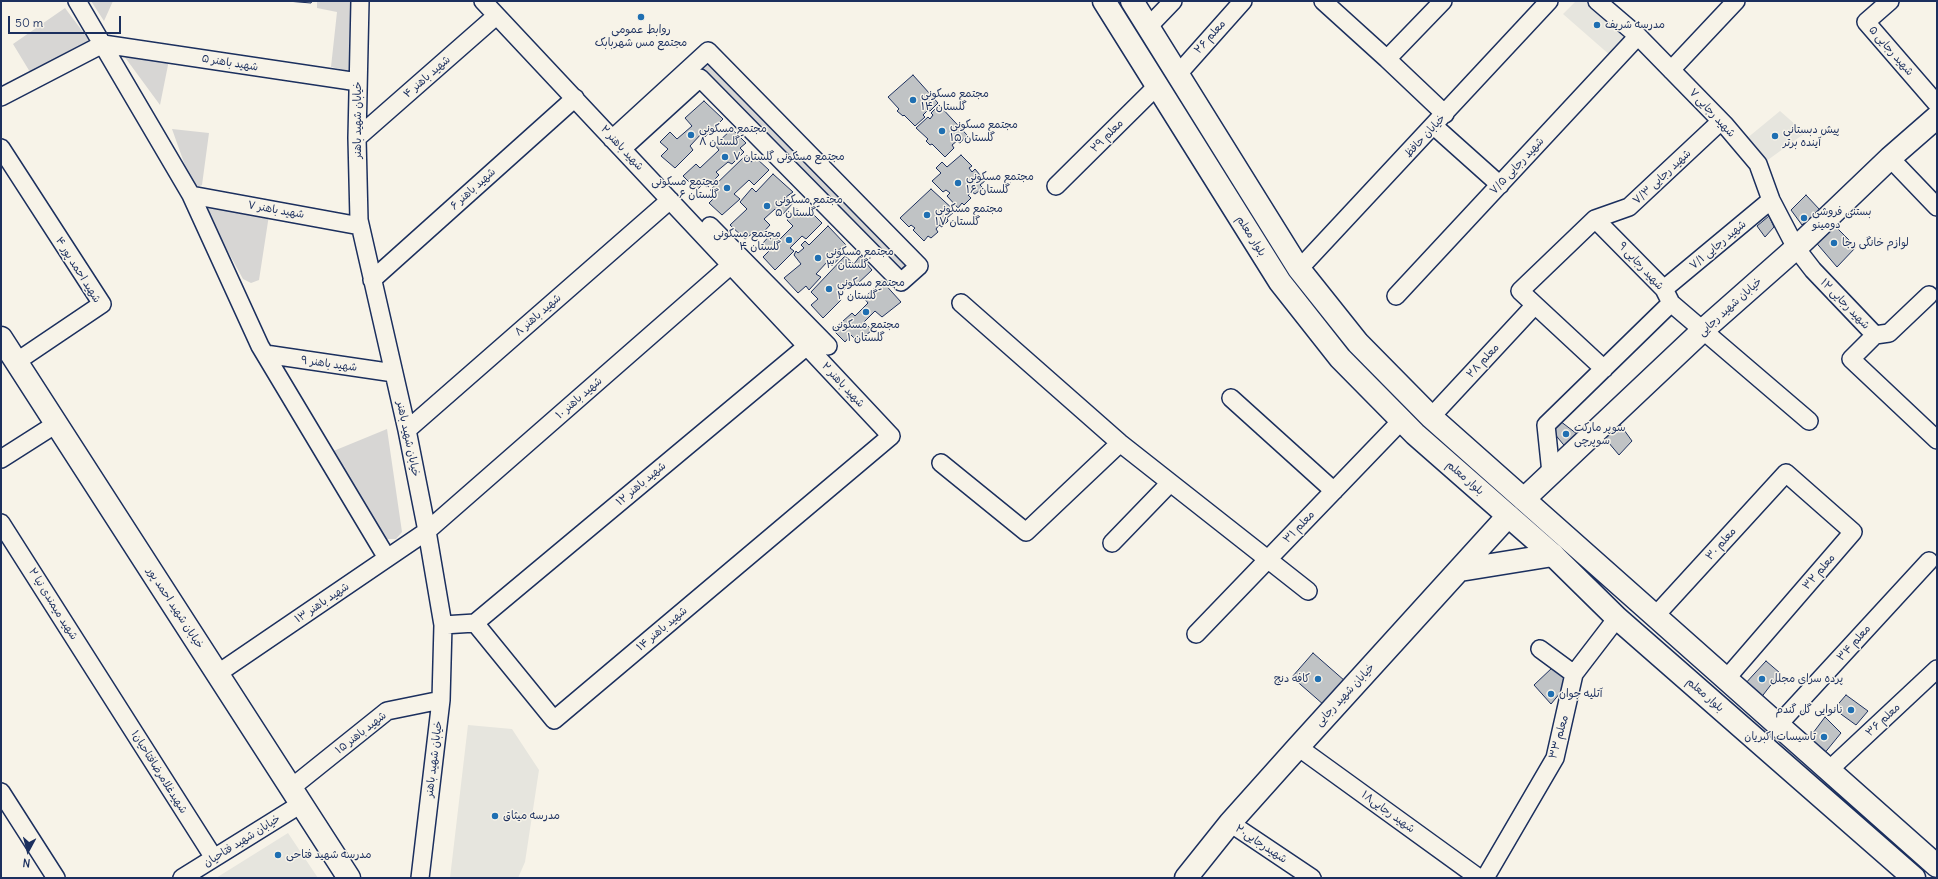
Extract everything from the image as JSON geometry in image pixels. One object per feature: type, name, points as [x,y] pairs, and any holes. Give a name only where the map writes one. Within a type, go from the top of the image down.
[{"type":"main road","name":"بلوار معلم","points":[[1104,1],[1280,282],[1340,358],[1402,420],[1553,555],[1617,618],[1914,878]]},
{"type":"main road","points":[[1132,1],[1299,269],[1358,343],[1431,417],[1656,615],[1937,866]]},
{"type":"main road","name":"خیابان شهید رجایی","points":[[1186,878],[1230,823],[1524,499],[1702,331],[1796,248],[1890,158],[1937,117]]},
{"type":"main road","name":"خیابان شهید احمد پور","points":[[1,338],[349,878]]},
{"type":"main road","points":[[1460,570],[1553,555]]},
{"type":"street","points":[[77,1],[191,195],[265,354],[387,558]]},
{"type":"street","name":"خیابان شهید باهنر","points":[[360,1],[357,138],[360,226],[407,430],[427,531],[443,625],[441,700],[420,878]]},
{"type":"street","points":[[1148,27],[1173,1]]},
{"type":"street","name":"معلم ۲۶","points":[[1178,74],[1243,1]]},
{"type":"street","points":[[1323,1],[1387,59],[1439,120],[1500,185]]},
{"type":"street","points":[[1387,59],[1443,1]]},
{"type":"street","name":"خیابان حافظ","points":[[1299,269],[1549,1]]},
{"type":"street","name":"شهید رجایی ۷","points":[[1597,1],[1638,36],[1721,121],[1758,164],[1771,200],[1796,248]]},
{"type":"street","points":[[1671,70],[1736,1]]},
{"type":"street","name":"شهید رجایی ۵","points":[[1890,1],[1866,22],[1937,104]]},
{"type":"street","name":"شهید باهنر ۲","points":[[493,7],[575,98],[620,143],[670,200],[891,436]]},
{"type":"street","name":"شهید باهنر ۴","points":[[357,138],[493,7]]},
{"type":"street","name":"شهید رجایی ۷/۵","points":[[1396,296],[1638,36]]},
{"type":"street","points":[[1,97],[103,44]]},
{"type":"street","name":"شهید باهنر ۵","points":[[103,44],[358,82]]},
{"type":"street","points":[[694,73],[901,282],[919,266],[708,51],[694,73],[620,143],[828,346]]},
{"type":"street","name":"معلم ۲۹","points":[[1056,186],[1157,86]]},
{"type":"street","name":"شهید باهنر ۶","points":[[372,280],[575,98]]},
{"type":"street","name":"شهید رجایی ۷/۳","points":[[1595,218],[1629,207],[1721,121]]},
{"type":"street","name":"شهید احمد پور ۴","points":[[1,148],[102,304],[16,362]]},
{"type":"street","points":[[1890,158],[1937,206]]},
{"type":"street","name":"شهید باهنر ۷","points":[[191,195],[360,226]]},
{"type":"street","name":"شهید باهنر ۸","points":[[407,430],[670,200]]},
{"type":"street","name":"شهید رجایی ۷/۱","points":[[1551,473],[1546,425],[1604,369],[1667,296],[1771,200]]},
{"type":"street","points":[[1595,218],[1520,291],[1604,369]]},
{"type":"street","name":"شهید رجایی ۹","points":[[1595,218],[1667,296],[1702,331],[1809,421]]},
{"type":"street","name":"شهید رجایی ۱۲","points":[[1796,248],[1812,270],[1875,335],[1851,359],[1937,440]]},
{"type":"street","name":"شهید باهنر ۱۰","points":[[427,531],[731,265]]},
{"type":"street","points":[[1875,335],[1889,333],[1929,295]]},
{"type":"street","points":[[961,303],[1120,443],[1308,591]]},
{"type":"street","name":"معلم ۲۸","points":[[1431,417],[1535,305]]},
{"type":"street","name":"شهید باهنر ۱۲","points":[[475,623],[807,346]]},
{"type":"street","name":"شهید باهنر ۹","points":[[265,354],[394,373]]},
{"type":"street","points":[[1231,398],[1334,491]]},
{"type":"street","name":"معلم ۳۱","points":[[1196,634],[1402,420]]},
{"type":"street","points":[[1,459],[56,424]]},
{"type":"street","name":"شهید باهنر ۱۴","points":[[475,623],[554,720],[891,436]]},
{"type":"street","points":[[941,463],[1026,532],[1120,443]]},
{"type":"street","name":"معلم ۳۰","points":[[1656,615],[1786,473]]},
{"type":"street","name":"معلم ۳۲","points":[[1726,679],[1853,532],[1786,473]]},
{"type":"street","points":[[1112,543],[1170,483]]},
{"type":"street","name":"شهید میمندی نیا ۲","points":[[1,522],[104,686]]},
{"type":"street","name":"شهید باهنر ۱۳","points":[[217,674],[427,531]]},
{"type":"street","name":"معلم ۳۴","points":[[1778,725],[1929,561]]},
{"type":"street","name":"معلم ۳۳","points":[[1485,878],[1555,758],[1574,674],[1617,618]]},
{"type":"street","points":[[443,625],[475,623]]},
{"type":"street","points":[[1540,649],[1574,674]]},
{"type":"street","name":"معلم ۳۶","points":[[1829,770],[1937,669]]},
{"type":"street","name":"شهیدغلامرضافتاحیان۱","points":[[104,686],[214,858]]},
{"type":"street","name":"شهید باهنر ۱۵","points":[[296,796],[387,712],[441,700]]},
{"type":"street","name":"شهید رجایی۱۸","points":[[1298,747],[1479,878]]},
{"type":"street","points":[[1,792],[56,878]]},
{"type":"street","name":"خیابان شهید فتاحیان","points":[[182,878],[214,858],[296,796]]},
{"type":"street","name":"شهیدرجایی۲۰","points":[[1230,823],[1312,878]]},
{"type":"shaded area","points":[[91,1],[113,1],[104,21]]},
{"type":"shaded area","points":[[317,1],[353,1],[349,71],[331,67],[337,12],[317,8]]},
{"type":"shaded area","name":"مدرسه شریف","points":[[1576,1],[1592,1],[1630,37],[1611,56],[1563,14]]},
{"type":"shaded area","points":[[65,8],[89,40],[30,72],[13,44]]},
{"type":"shaded area","points":[[708,53],[916,266],[901,279],[691,68]]},
{"type":"shaded area","points":[[124,56],[169,60],[160,105]]},
{"type":"shaded area","name":"پیش دبستانی آینده برتر","points":[[1780,111],[1805,133],[1765,162],[1746,139]]},
{"type":"shaded area","points":[[172,129],[209,133],[202,185],[195,188],[192,185]]},
{"type":"shaded area","points":[[202,204],[269,215],[259,280],[251,283],[243,279]]},
{"type":"shaded area","points":[[387,429],[402,532],[396,539],[385,539],[331,452]]},
{"type":"shaded area","name":"مدرسه میثاق","points":[[468,725],[512,729],[539,770],[525,862],[518,878],[450,878]]},
{"type":"shaded area","name":"مدرسه شهید فتاحی","points":[[288,833],[318,878],[216,878]]},
{"type":"building","points":[[287,1],[312,1],[311,3]]},
{"type":"building","name":"مجتمع مسکونی گلستان ۱۴","points":[[913,75],[938,103],[930,111],[928,110],[923,115],[925,117],[915,126],[904,115],[903,116],[897,111],[899,109],[888,97]]},
{"type":"building","name":"مجتمع مسکونی گلستان ۸","points":[[704,101],[723,119],[705,137],[702,133],[690,146],[693,150],[675,168],[661,156],[668,149],[660,142],[670,132],[677,139],[692,126],[685,118]]},
{"type":"building","name":"مجتمع مسکونی گلستان ۱۵","points":[[939,105],[967,135],[960,143],[957,141],[952,145],[954,148],[945,157],[932,144],[930,145],[926,141],[928,139],[916,128],[928,117],[930,119],[933,115],[931,113]]},
{"type":"building","name":"مجتمع مسکونی گلستان ۷","points":[[732,129],[746,143],[740,148],[744,152],[732,164],[728,162],[716,172],[719,175],[707,187],[703,184],[697,190],[683,176],[696,164],[700,168],[719,150],[715,145]]},
{"type":"building","name":"مجتمع مسکونی گلستان ۱۶","points":[[961,155],[972,166],[969,168],[972,172],[975,169],[985,181],[980,185],[983,188],[975,194],[972,192],[968,195],[971,198],[964,205],[962,203],[958,208],[947,196],[950,193],[946,190],[943,192],[932,181],[941,173],[936,168],[942,162],[947,167]]},
{"type":"building","name":"مجتمع مسکونی گلستان ۶","points":[[745,156],[751,162],[756,158],[769,170],[754,185],[749,180],[734,194],[740,199],[722,215],[709,203],[716,196],[710,190]]},
{"type":"building","name":"مجتمع مسکونی گلستان ۵","points":[[773,174],[793,192],[786,197],[793,203],[782,215],[775,209],[764,219],[770,225],[758,238],[753,233],[745,239],[730,225],[747,209],[740,202],[752,188],[756,192]]},
{"type":"building","name":"مجتمع مسکونی گلستان ۱۷","points":[[931,189],[955,211],[947,218],[948,221],[942,227],[939,225],[936,229],[938,232],[931,238],[928,236],[924,241],[913,230],[915,228],[911,225],[909,227],[900,218]]},
{"type":"building","name":"بستنی فروشی دومینو","points":[[1806,195],[1820,210],[1802,225],[1791,210]]},
{"type":"building","name":"مجتمع مسکونی گلستان ۴","points":[[797,209],[804,216],[810,211],[822,223],[806,239],[802,236],[790,248],[794,251],[775,270],[763,257],[770,250],[763,243],[772,233],[779,240],[793,226],[787,220]]},
{"type":"building","points":[[1769,216],[1774,227],[1765,237],[1757,226]]},
{"type":"building","name":"لوازم خانگی رجا","points":[[1831,222],[1856,247],[1837,267],[1813,239]]},
{"type":"building","name":"مجتمع مسکونی گلستان ۳","points":[[828,226],[846,245],[837,251],[842,255],[832,266],[828,261],[816,274],[821,277],[809,290],[806,286],[798,293],[784,278],[801,264],[794,255],[796,251],[798,253],[804,248],[801,245],[805,241],[809,245]]},
{"type":"building","name":"مجتمع مسکونی گلستان ۲","points":[[845,256],[854,264],[860,256],[872,270],[854,287],[850,283],[838,296],[841,300],[823,318],[811,305],[818,299],[811,292]]},
{"type":"building","name":"مجتمع مسکونی گلستان ۱","points":[[882,281],[901,302],[882,317],[875,311],[864,322],[872,330],[858,342],[851,335],[845,342],[833,330],[852,313],[855,316],[868,303],[864,298]]},
{"type":"building","name":"سوپر مارکت سوپرچی","points":[[1560,421],[1581,437],[1568,450],[1553,432]]},
{"type":"building","points":[[1619,423],[1632,441],[1619,455],[1603,436]]},
{"type":"building","name":"کافه دنج","points":[[1313,653],[1345,681],[1324,705],[1292,677]]},
{"type":"building","name":"پرده سرای مجلل","points":[[1766,661],[1780,673],[1760,699],[1744,685]]},
{"type":"building","name":"آتلیه جوان","points":[[1553,667],[1570,681],[1551,704],[1534,685]]},
{"type":"building","name":"نانوایی گل گندم","points":[[1846,695],[1868,711],[1856,725],[1834,709]]},
{"type":"building","name":"تاسیسات اکبریان","points":[[1825,717],[1841,733],[1823,755],[1807,741]]},
{"type":"place","name":"روابط عمومی مجتمع مس شهربابک","points":[[641,17]]},
{"type":"place","name":"مدرسه شریف","points":[[1597,25]]},
{"type":"place","name":"مجتمع مسکونی گلستان ۱۴","points":[[913,100]]},
{"type":"place","name":"مجتمع مسکونی گلستان ۱۵","points":[[942,131]]},
{"type":"place","name":"مجتمع مسکونی گلستان ۸","points":[[691,135]]},
{"type":"place","name":"پیش دبستانی آینده برتر","points":[[1775,136]]},
{"type":"place","name":"مجتمع مسکونی گلستان ۷","points":[[725,157]]},
{"type":"place","name":"مجتمع مسکونی گلستان ۱۶","points":[[958,183]]},
{"type":"place","name":"مجتمع مسکونی گلستان ۶","points":[[727,188]]},
{"type":"place","name":"مجتمع مسکونی گلستان ۵","points":[[767,206]]},
{"type":"place","name":"مجتمع مسکونی گلستان ۱۷","points":[[927,215]]},
{"type":"place","name":"بستنی فروشی دومینو","points":[[1804,218]]},
{"type":"place","name":"مجتمع مسکونی گلستان ۴","points":[[789,240]]},
{"type":"place","name":"لوازم خانگی رجا","points":[[1834,243]]},
{"type":"place","name":"مجتمع مسکونی گلستان ۳","points":[[818,258]]},
{"type":"place","name":"مجتمع مسکونی گلستان ۲","points":[[829,289]]},
{"type":"place","name":"مجتمع مسکونی گلستان ۱","points":[[866,312]]},
{"type":"place","name":"سوپر مارکت سوپرچی","points":[[1566,434]]},
{"type":"place","name":"کافه دنج","points":[[1318,679]]},
{"type":"place","name":"پرده سرای مجلل","points":[[1762,679]]},
{"type":"place","name":"آتلیه جوان","points":[[1551,694]]},
{"type":"place","name":"نانوایی گل گندم","points":[[1851,710]]},
{"type":"place","name":"تاسیسات اکبریان","points":[[1824,737]]},
{"type":"place","name":"مدرسه میثاق","points":[[495,816]]},
{"type":"place","name":"مدرسه شهید فتاحی","points":[[278,855]]}]
